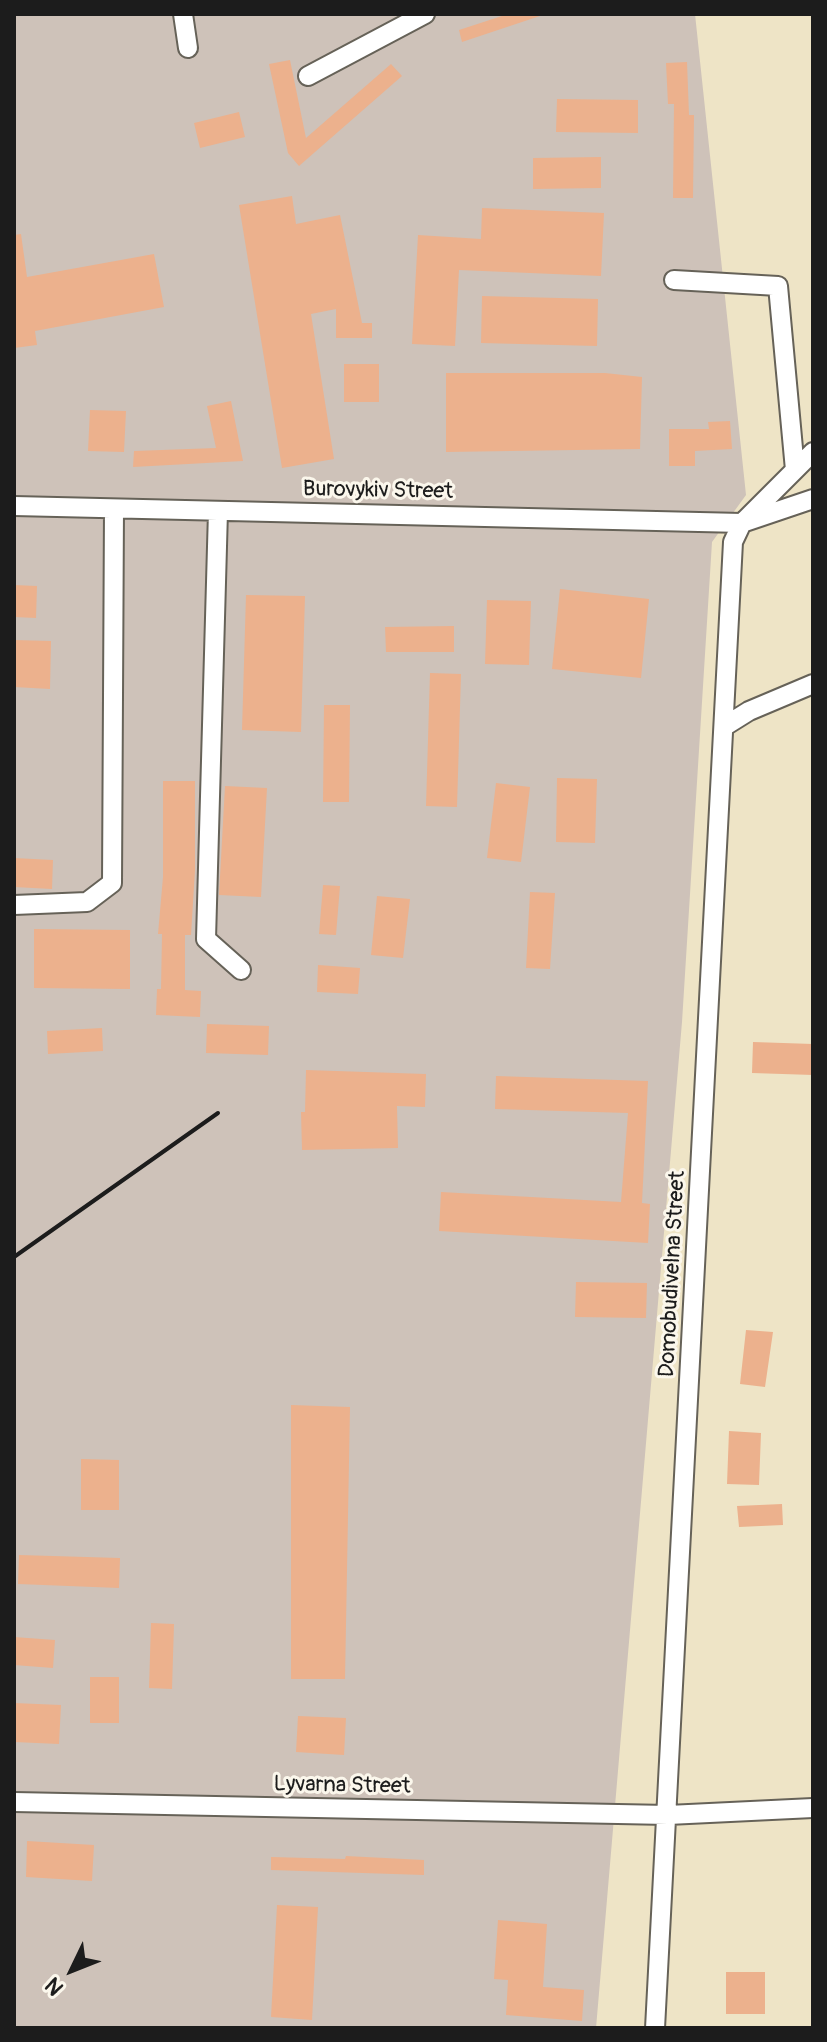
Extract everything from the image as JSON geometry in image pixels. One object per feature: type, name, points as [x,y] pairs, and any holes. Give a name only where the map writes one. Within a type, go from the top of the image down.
[{"type":"street","points":[[183,14],[188,48]]},
{"type":"street","points":[[308,76],[425,14]]},
{"type":"street","points":[[674,280],[778,286],[795,470]]},
{"type":"street","points":[[742,523],[813,452]]},
{"type":"street","name":"Burovykiv Street","points":[[14,506],[742,523],[813,499]]},
{"type":"street","points":[[14,905],[87,902],[112,883],[114,509]]},
{"type":"street","points":[[218,511],[206,939],[241,970]]},
{"type":"street","name":"Domobudivelna Street","points":[[655,2028],[731,569],[733,542],[742,523]]},
{"type":"street","points":[[725,726],[749,711],[813,684]]},
{"type":"street","name":"Lyvarna Street","points":[[14,1802],[668,1815],[813,1808]]},
{"type":"shaded area","points":[[14,14],[695,14],[746,495],[712,542],[682,1022],[596,2028],[14,2028]]},
{"type":"building","points":[[508,14],[540,16],[462,42],[459,30]]},
{"type":"building","points":[[290,60],[306,138],[391,64],[402,76],[299,166],[288,153],[269,64]]},
{"type":"building","points":[[687,62],[689,115],[694,115],[693,198],[673,198],[674,104],[668,104],[666,63]]},
{"type":"building","points":[[557,99],[638,100],[638,133],[556,132]]},
{"type":"building","points":[[239,112],[245,137],[200,148],[194,123]]},
{"type":"building","points":[[601,157],[601,188],[533,189],[533,158]]},
{"type":"building","points":[[292,196],[296,224],[340,215],[362,323],[372,323],[372,338],[336,338],[336,309],[311,314],[334,459],[282,468],[239,205]]},
{"type":"building","points":[[482,208],[604,213],[601,276],[459,270],[455,346],[412,344],[418,235],[481,239]]},
{"type":"building","points":[[21,234],[27,277],[154,254],[164,307],[35,331],[37,345],[14,348],[14,235]]},
{"type":"building","points":[[482,296],[598,299],[597,346],[481,343]]},
{"type":"building","points":[[344,364],[379,364],[379,402],[344,402]]},
{"type":"building","points":[[446,373],[605,373],[642,377],[640,449],[446,452]]},
{"type":"building","points":[[231,401],[243,461],[133,467],[134,451],[216,448],[207,406]]},
{"type":"building","points":[[90,410],[126,411],[124,452],[88,451]]},
{"type":"building","points":[[730,421],[732,449],[695,451],[695,466],[669,466],[669,429],[709,429],[708,422]]},
{"type":"building","points":[[14,585],[37,586],[36,618],[14,617]]},
{"type":"building","points":[[560,589],[649,599],[641,678],[552,669]]},
{"type":"building","points":[[246,595],[305,596],[301,732],[242,730]]},
{"type":"building","points":[[487,600],[531,601],[529,665],[485,664]]},
{"type":"building","points":[[454,626],[454,652],[386,652],[385,627]]},
{"type":"building","points":[[14,640],[51,641],[50,689],[14,687]]},
{"type":"building","points":[[430,673],[461,674],[457,807],[426,806]]},
{"type":"building","points":[[324,705],[350,705],[349,802],[323,802]]},
{"type":"building","points":[[557,778],[597,779],[595,843],[556,842]]},
{"type":"building","points":[[163,781],[195,781],[195,870],[191,935],[185,935],[185,990],[201,991],[200,1017],[156,1015],[157,989],[161,989],[162,934],[158,934],[163,877]]},
{"type":"building","points":[[496,783],[530,787],[521,862],[487,858]]},
{"type":"building","points":[[225,786],[267,788],[261,897],[219,895]]},
{"type":"building","points":[[14,858],[53,860],[52,889],[14,887]]},
{"type":"building","points":[[323,885],[340,886],[336,935],[319,934]]},
{"type":"building","points":[[530,892],[555,893],[550,969],[526,968]]},
{"type":"building","points":[[377,896],[410,899],[403,958],[371,955]]},
{"type":"building","points":[[34,929],[130,930],[130,989],[34,988]]},
{"type":"building","points":[[318,965],[360,968],[358,994],[317,992]]},
{"type":"building","points":[[207,1024],[269,1026],[268,1055],[206,1053]]},
{"type":"building","points":[[102,1028],[103,1051],[48,1054],[47,1031]]},
{"type":"building","points":[[753,1042],[813,1044],[813,1075],[752,1073]]},
{"type":"building","points":[[306,1070],[426,1074],[425,1107],[397,1106],[398,1148],[302,1150],[301,1112],[305,1112]]},
{"type":"building","points":[[496,1076],[648,1081],[642,1203],[650,1204],[648,1243],[439,1231],[441,1192],[621,1202],[628,1113],[495,1109]]},
{"type":"building","points":[[576,1282],[647,1283],[646,1318],[575,1317]]},
{"type":"building","points":[[746,1330],[773,1332],[765,1387],[740,1384]]},
{"type":"building","points":[[291,1405],[350,1407],[345,1679],[291,1679]]},
{"type":"building","points":[[729,1431],[761,1433],[759,1485],[727,1484]]},
{"type":"building","points":[[81,1459],[119,1460],[119,1510],[81,1510]]},
{"type":"building","points":[[782,1504],[783,1525],[739,1527],[737,1506]]},
{"type":"building","points":[[19,1555],[120,1558],[119,1588],[18,1584]]},
{"type":"building","points":[[151,1623],[174,1624],[172,1689],[149,1688]]},
{"type":"building","points":[[14,1637],[55,1640],[53,1668],[14,1665]]},
{"type":"building","points":[[90,1677],[119,1677],[119,1723],[90,1723]]},
{"type":"building","points":[[14,1703],[61,1705],[59,1744],[14,1742]]},
{"type":"building","points":[[298,1716],[346,1718],[344,1755],[296,1752]]},
{"type":"building","points":[[27,1841],[94,1845],[92,1881],[26,1877]]},
{"type":"building","points":[[346,1856],[424,1860],[424,1875],[271,1870],[271,1857],[345,1859]]},
{"type":"building","points":[[277,1905],[318,1907],[312,2020],[271,2017]]},
{"type":"building","points":[[498,1920],[547,1924],[543,1987],[584,1990],[582,2021],[506,2015],[508,1980],[494,1979]]},
{"type":"building","points":[[726,1972],[765,1972],[765,2014],[726,2014]]},
{"type":"railway","points":[[14,1257],[218,1113]]}]
